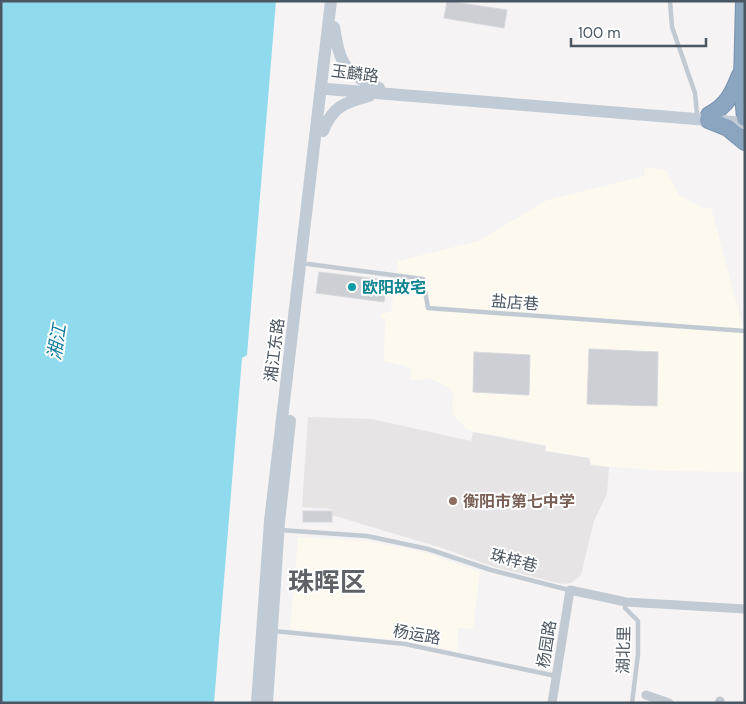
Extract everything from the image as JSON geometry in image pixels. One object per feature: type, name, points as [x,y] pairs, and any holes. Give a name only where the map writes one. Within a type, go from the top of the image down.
[{"type":"highway","points":[[744,1],[742,71],[745,118]]},
{"type":"highway","points":[[704,116],[720,109],[731,96],[742,71]]},
{"type":"highway","points":[[704,116],[728,128],[745,142]]},
{"type":"main road","name":"湘江东路","points":[[267,703],[278,530],[323,131],[331,1]]},
{"type":"main road","name":"湘江东路","points":[[257,703],[270,521],[337,1]]},
{"type":"main road","points":[[334,27],[337,47],[344,65],[356,78],[379,91]]},
{"type":"main road","name":"玉麟路","points":[[325,86],[745,118]]},
{"type":"main road","points":[[323,131],[330,113],[348,102],[379,91]]},
{"type":"main road","name":"玉麟路","points":[[704,116],[745,123]]},
{"type":"street","name":"珠梓巷","points":[[570,590],[626,602],[745,609]]},
{"type":"street","name":"杨园路","points":[[552,703],[570,590]]},
{"type":"street","points":[[646,695],[669,703]]},
{"type":"lane","points":[[670,1],[672,28],[704,116]]},
{"type":"lane","name":"盐店巷","points":[[308,264],[423,279],[428,308],[745,332]]},
{"type":"lane","name":"珠梓巷","points":[[278,530],[376,538],[428,549],[491,570],[570,590]]},
{"type":"lane","name":"湖北里","points":[[626,602],[625,608],[638,621],[638,654],[632,703]]},
{"type":"lane","name":"杨运路","points":[[272,631],[405,644],[556,676]]},
{"type":"shaded area","points":[[644,167],[666,170],[679,195],[704,209],[711,207],[743,328],[745,328],[745,472],[665,471],[591,465],[589,458],[545,451],[546,445],[467,430],[452,413],[453,394],[450,388],[431,379],[411,380],[411,370],[405,366],[384,361],[385,319],[381,318],[381,313],[391,312],[398,261],[478,241],[547,200],[645,176]]},
{"type":"shaded area","name":"衡阳市第七中学","points":[[308,417],[372,419],[471,441],[473,432],[546,446],[545,451],[589,458],[591,465],[609,467],[607,494],[594,521],[581,575],[571,583],[562,584],[494,567],[442,548],[332,515],[332,509],[302,507]]},
{"type":"shaded area","points":[[298,537],[366,541],[427,553],[480,572],[473,629],[458,628],[457,652],[407,641],[290,629]]},
{"type":"water","name":"湘江","points":[[1,1],[276,1],[247,355],[242,358],[214,703],[1,703]]},
{"type":"building","points":[[447,1],[507,10],[504,28],[444,18]]},
{"type":"building","name":"欧阳故宅","points":[[319,272],[387,280],[384,302],[316,293]]},
{"type":"building","points":[[589,349],[658,352],[657,406],[587,404]]},
{"type":"building","points":[[474,352],[530,355],[529,395],[473,392]]},
{"type":"building","points":[[303,511],[332,511],[332,522],[303,522]]},
{"type":"place","name":"欧阳故宅","points":[[352,287]]},
{"type":"place","name":"衡阳市第七中学","points":[[453,501]]},
{"type":"district","name":"珠晖区","points":[[327,582]]}]
